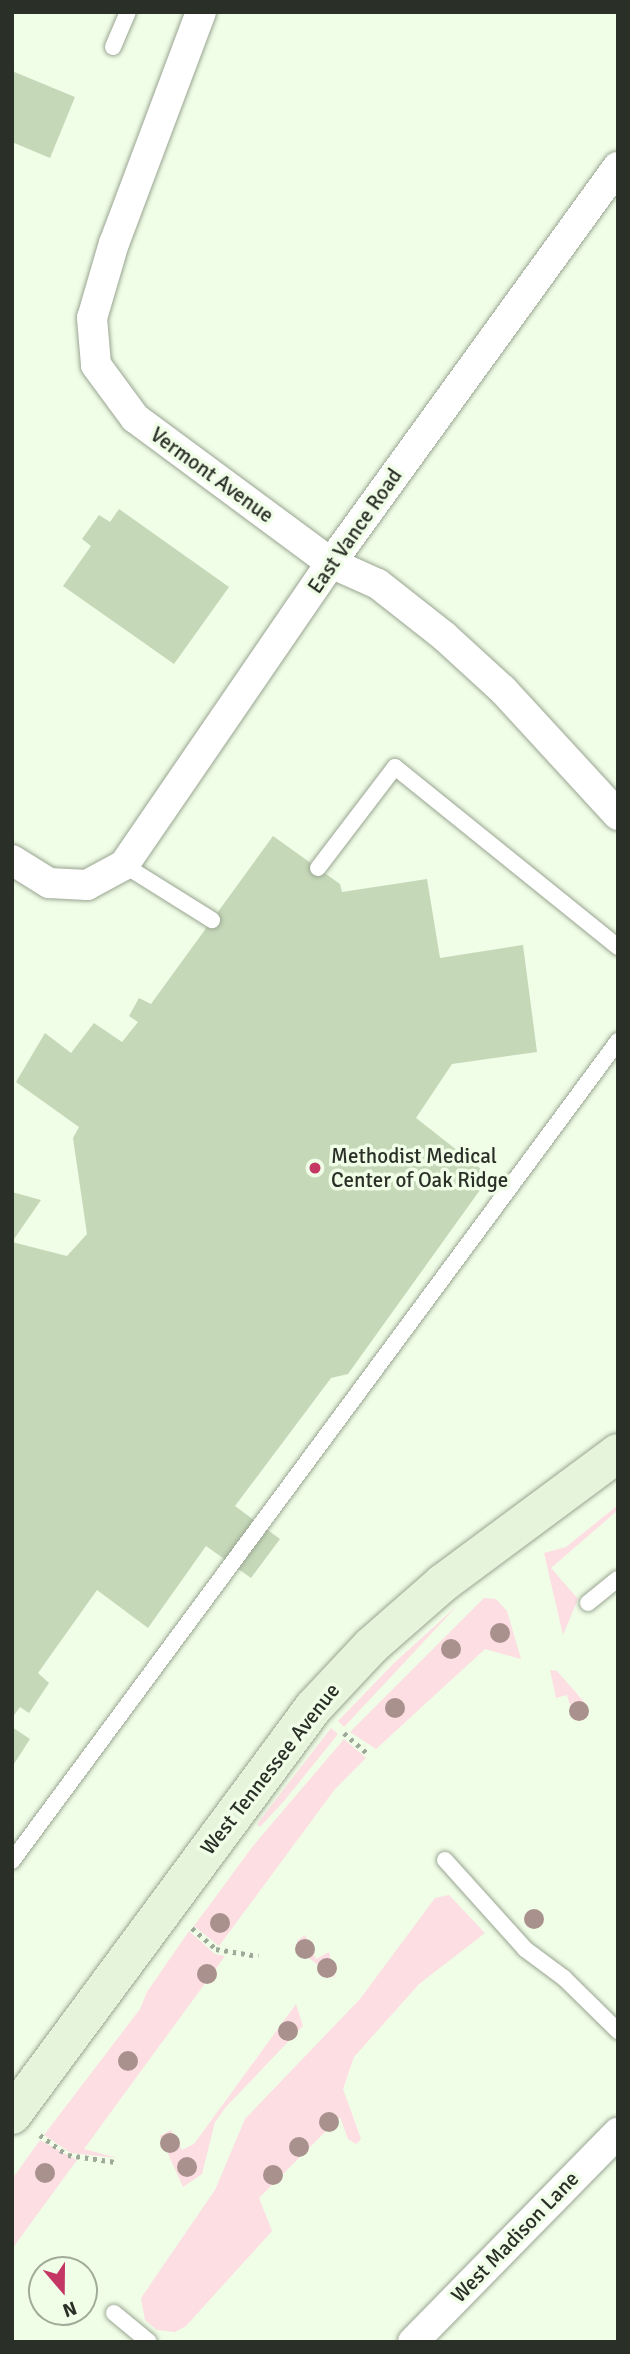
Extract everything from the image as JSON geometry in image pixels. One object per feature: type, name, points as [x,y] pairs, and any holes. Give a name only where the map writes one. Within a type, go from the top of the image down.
[{"type":"street","name":"Vermont Avenue","points":[[201,12],[114,243],[92,318],[96,365],[135,418],[331,563],[378,584],[444,636],[503,690],[618,815]]},
{"type":"street","name":"East Vance Road","points":[[12,860],[49,883],[87,886],[124,865],[331,563],[618,167]]},
{"type":"street","name":"West Tennessee Avenue","points":[[26,2125],[313,1708],[371,1646],[443,1583],[616,1457]]},
{"type":"street","name":"West Madison Lane","points":[[413,2342],[618,2133]]},
{"type":"lane","points":[[113,47],[128,12]]},
{"type":"lane","points":[[317,868],[395,767],[618,947]]},
{"type":"lane","points":[[124,865],[212,920]]},
{"type":"lane","points":[[12,1861],[618,1041]]},
{"type":"lane","points":[[589,1603],[618,1579]]},
{"type":"lane","points":[[445,1860],[526,1949],[564,1978],[618,2031]]},
{"type":"lane","points":[[114,2313],[149,2342]]},
{"type":"path","points":[[344,1732],[369,1755]]},
{"type":"path","points":[[195,1931],[216,1949],[258,1956]]},
{"type":"path","points":[[26,2125],[68,2155],[114,2162]]},
{"type":"shaded area","points":[[618,1505],[618,1510],[551,1568],[578,1599],[563,1635],[544,1553],[566,1547]]},
{"type":"shaded area","points":[[484,1598],[496,1599],[507,1611],[521,1659],[485,1649],[376,1749],[350,1732]]},
{"type":"shaded area","points":[[458,1605],[344,1727],[338,1721],[394,1663]]},
{"type":"shaded area","points":[[550,1670],[557,1671],[585,1703],[584,1718],[574,1719],[567,1695],[556,1698]]},
{"type":"shaded area","points":[[331,1728],[338,1734],[260,1827],[257,1824]]},
{"type":"shaded area","points":[[344,1739],[366,1758],[335,1789],[219,1946],[194,1926],[253,1846]]},
{"type":"shaded area","points":[[449,1895],[485,1933],[419,1984],[354,2057],[343,2089],[361,2139],[356,2144],[348,2139],[340,2117],[259,2198],[272,2231],[186,2326],[175,2332],[157,2330],[145,2320],[141,2298],[215,2190],[245,2119],[360,1999],[435,1898]]},
{"type":"shaded area","points":[[189,1931],[215,1954],[225,1956],[84,2149],[117,2158],[71,2153],[44,2135],[140,2009],[147,1992]]},
{"type":"shaded area","points":[[305,1935],[316,1959],[329,1952],[335,1978],[297,1949],[297,1941]]},
{"type":"shaded area","points":[[296,2004],[303,2026],[225,2108],[215,2122],[202,2174],[183,2187],[160,2136],[171,2130],[182,2150],[194,2144]]},
{"type":"shaded area","points":[[40,2140],[77,2160],[12,2249],[12,2179]]},
{"type":"building","points":[[12,71],[75,97],[50,158],[12,142]]},
{"type":"building","points":[[119,509],[229,587],[174,664],[63,586],[91,546],[82,539],[99,515],[110,522]]},
{"type":"building","points":[[273,836],[340,884],[342,892],[427,879],[440,958],[523,945],[537,1052],[452,1064],[416,1118],[490,1176],[348,1374],[331,1378],[235,1506],[280,1539],[251,1578],[206,1546],[148,1628],[97,1590],[38,1673],[49,1683],[29,1713],[20,1707],[12,1718],[12,1242],[67,1256],[87,1234],[73,1138],[79,1127],[16,1082],[45,1033],[71,1053],[94,1023],[122,1042],[138,1022],[129,1016],[139,998],[151,1004]]},
{"type":"building","points":[[12,1192],[41,1200],[12,1242]]},
{"type":"building","points":[[12,1727],[30,1739],[12,1767]]},
{"type":"place","name":"Methodist Medical Center of Oak Ridge","points":[[315,1168]]}]
